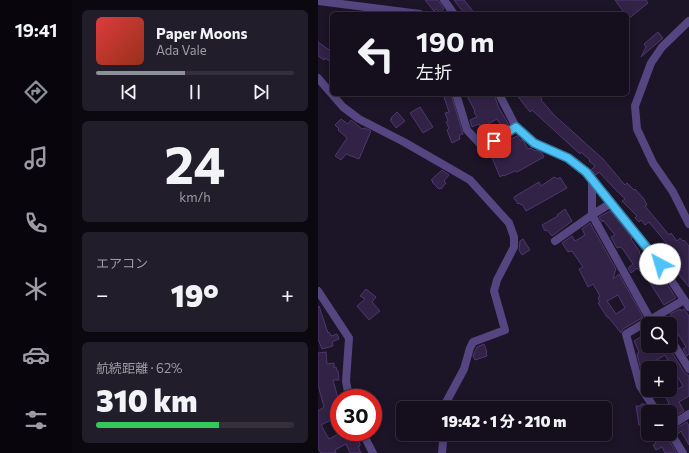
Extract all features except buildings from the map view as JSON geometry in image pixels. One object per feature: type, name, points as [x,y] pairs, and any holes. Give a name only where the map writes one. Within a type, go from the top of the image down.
[{"type":"street","points":[[444,0],[453,12]]},
{"type":"street","points":[[318,1],[397,12]]},
{"type":"street","points":[[688,24],[662,47],[651,63],[635,106],[637,129],[653,163],[673,192],[689,224]]},
{"type":"street","points":[[318,78],[330,92]]},
{"type":"street","points":[[334,96],[343,107],[359,119],[404,142],[470,180],[509,223],[512,230],[514,247],[497,280],[494,291],[505,330],[474,342],[470,348],[464,369],[447,401]]},
{"type":"street","points":[[457,96],[467,130],[483,147],[516,127]]},
{"type":"street","points":[[500,96],[516,127],[534,143],[568,158],[586,172],[660,264],[689,307]]},
{"type":"street","points":[[592,179],[592,215],[653,317]]},
{"type":"street","points":[[555,241],[611,203]]},
{"type":"street","points":[[318,291],[349,338],[346,381],[347,389]]},
{"type":"street","points":[[656,317],[684,300]]},
{"type":"street","points":[[641,325],[626,334],[640,386],[652,405]]},
{"type":"street","points":[[677,349],[689,369]]},
{"type":"street","points":[[677,422],[689,414]]},
{"type":"street","points":[[367,441],[373,453]]},
{"type":"street","points":[[442,453],[443,441]]},
{"type":"street","points":[[676,441],[683,453]]},
{"type":"route","points":[[494,141],[516,127],[534,143],[568,158],[586,172],[660,264]]}]
